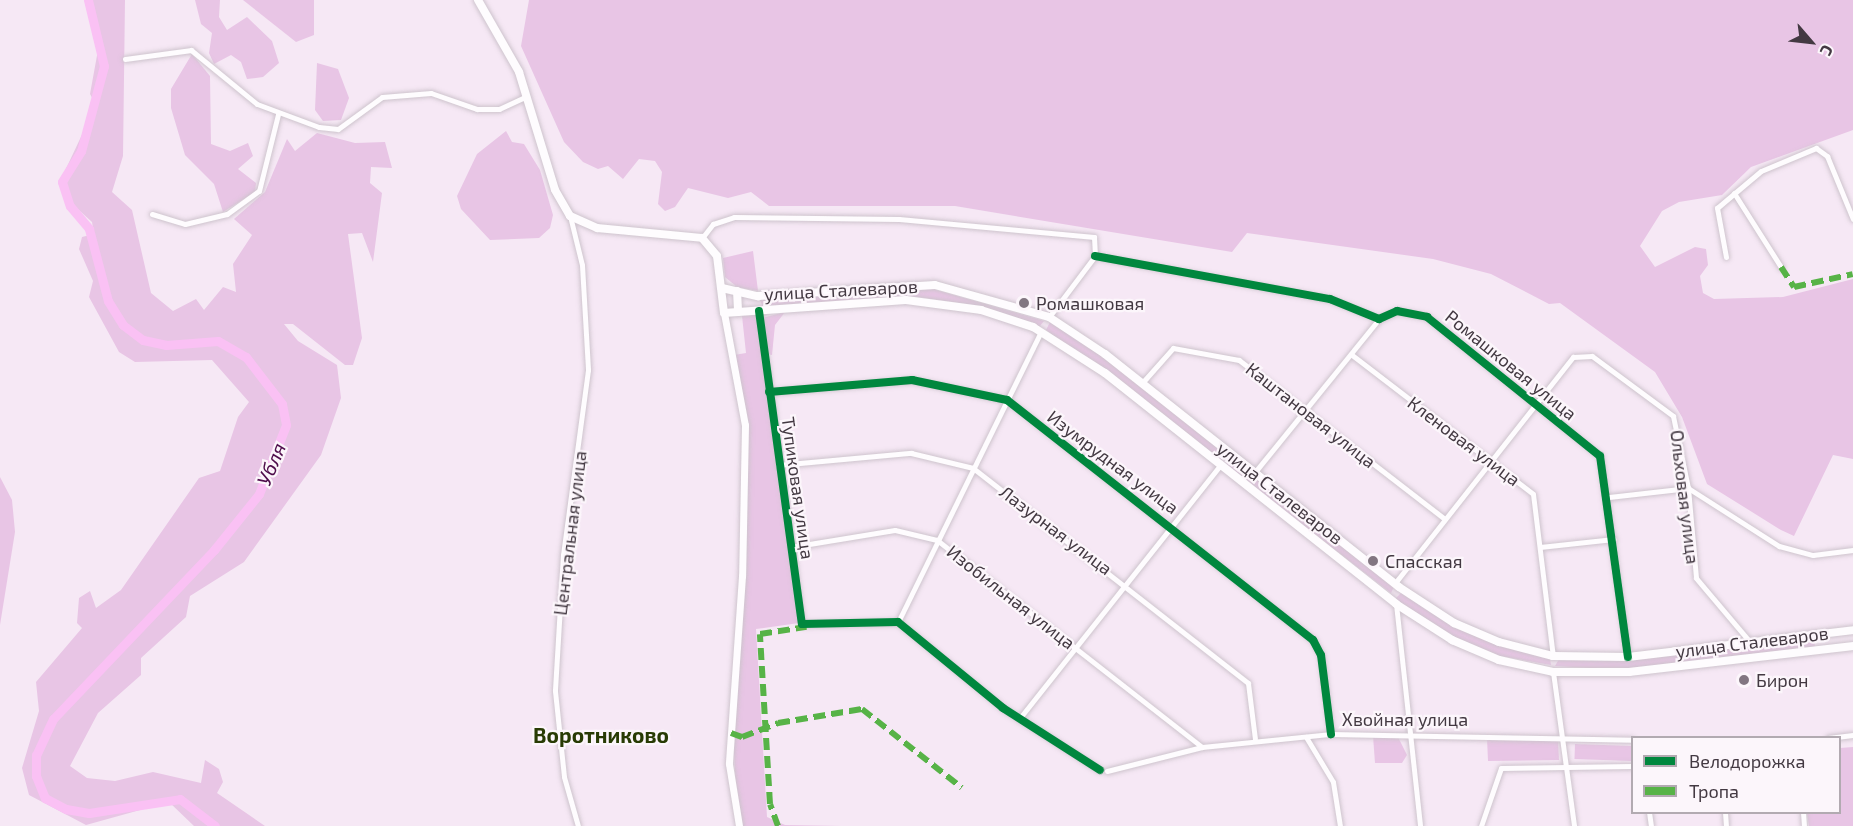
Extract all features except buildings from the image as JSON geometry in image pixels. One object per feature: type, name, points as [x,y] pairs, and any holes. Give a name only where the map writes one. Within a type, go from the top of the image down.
[{"type":"main road","points":[[478,0],[529,96],[555,190],[570,216],[597,228],[702,238],[717,256],[724,313]]},
{"type":"main road","name":"улица Сталеваров","points":[[722,288],[758,296],[935,285],[1049,317],[1142,383],[1397,585],[1480,635],[1553,656],[1628,657],[1853,630]]},
{"type":"main road","points":[[738,291],[738,312]]},
{"type":"main road","points":[[758,296],[759,311]]},
{"type":"main road","name":"улица Сталеваров","points":[[724,313],[882,300],[932,302],[981,310],[1041,331],[1105,373],[1393,601],[1483,654],[1553,672],[1629,672],[1853,646]]},
{"type":"main road","points":[[1041,331],[1049,317]]},
{"type":"main road","points":[[1220,465],[1230,453]]},
{"type":"main road","points":[[1393,601],[1397,585]]},
{"type":"main road","points":[[1821,634],[1823,649]]},
{"type":"main road","points":[[1553,656],[1553,672]]},
{"type":"street","points":[[125,59],[191,50],[226,84],[278,114],[338,129],[382,96],[431,93],[477,109],[499,109],[529,96]]},
{"type":"street","points":[[152,214],[185,224],[227,214],[259,191],[278,114]]},
{"type":"street","points":[[1726,257],[1717,208],[1761,171],[1816,148],[1827,156],[1853,219]]},
{"type":"street","points":[[1734,193],[1781,267]]},
{"type":"street","name":"Центральная улица","points":[[570,216],[582,265],[588,370],[563,555],[555,691],[564,777],[578,826]]},
{"type":"street","points":[[702,238],[713,224],[734,217],[899,219],[1094,237],[1095,256],[1049,317]]},
{"type":"street","points":[[1095,256],[1330,299],[1379,318],[1352,355],[1255,472]]},
{"type":"street","name":"Тупиковая улица","points":[[759,311],[778,465],[801,620],[810,628],[898,622]]},
{"type":"street","name":"Ромашковая улица","points":[[1379,318],[1398,311],[1427,317],[1600,456],[1609,497],[1628,657]]},
{"type":"street","points":[[724,313],[745,425],[742,576],[729,764],[739,826]]},
{"type":"street","points":[[1041,331],[898,622],[1018,719],[1100,770]]},
{"type":"street","name":"Каштановая улица","points":[[1142,383],[1173,348],[1228,356],[1445,519]]},
{"type":"street","name":"Кленовая улица","points":[[1352,355],[1533,494],[1553,656]]},
{"type":"street","name":"Ольховая улица","points":[[1536,405],[1573,357],[1605,360],[1673,416],[1688,488],[1700,588],[1750,642]]},
{"type":"street","name":"Изумрудная улица","points":[[769,392],[912,380],[1007,400],[1172,524],[1313,640],[1321,655],[1331,734]]},
{"type":"street","points":[[1397,585],[1445,519],[1536,405]]},
{"type":"street","name":"Лазурная улица","points":[[778,465],[911,453],[974,468],[1125,583],[1248,683],[1255,739]]},
{"type":"street","points":[[1018,719],[1220,465]]},
{"type":"street","points":[[1609,497],[1688,488],[1779,546],[1813,555],[1853,550]]},
{"type":"street","name":"Изобильная улица","points":[[791,547],[888,530],[937,540],[1202,747]]},
{"type":"street","points":[[1540,547],[1614,539]]},
{"type":"street","points":[[1393,601],[1406,731],[1420,826]]},
{"type":"street","points":[[1553,672],[1574,826]]},
{"type":"street","name":"Хвойная улица","points":[[1107,771],[1202,747],[1255,739],[1331,734],[1406,731],[1631,740]]},
{"type":"street","points":[[1306,737],[1333,782],[1340,826]]},
{"type":"street","points":[[1480,826],[1501,768],[1567,763],[1631,765]]},
{"type":"shaded area","points":[[86,0],[125,0],[123,156],[112,192],[132,210],[151,293],[173,311],[196,299],[204,310],[223,287],[236,292],[233,264],[252,235],[234,219],[265,192],[287,139],[295,151],[317,133],[355,143],[385,142],[392,168],[371,167],[370,183],[382,193],[373,262],[362,233],[348,234],[362,338],[353,365],[345,365],[293,324],[284,324],[298,341],[337,365],[341,398],[321,455],[244,562],[190,596],[186,617],[141,658],[141,675],[98,713],[70,766],[87,778],[115,781],[153,772],[201,783],[205,760],[219,769],[223,782],[217,793],[265,826],[194,826],[169,802],[86,825],[29,795],[22,768],[39,711],[36,682],[82,628],[77,623],[79,598],[90,591],[96,608],[121,590],[199,478],[220,471],[238,417],[249,402],[212,360],[135,362],[119,352],[89,297],[93,281],[79,249],[82,237],[94,234],[92,222],[70,202],[63,175],[96,105],[90,94],[100,39]]},
{"type":"shaded area","points":[[195,0],[220,0],[219,17],[227,30],[247,17],[272,41],[279,63],[263,77],[247,79],[241,62],[231,55],[214,64],[209,53],[212,33],[201,24]]},
{"type":"shaded area","points":[[243,0],[314,0],[314,35],[296,42]]},
{"type":"shaded area","points":[[529,0],[1853,0],[1853,130],[1751,167],[1722,195],[1679,202],[1662,211],[1640,246],[1655,267],[1695,247],[1706,249],[1708,265],[1700,276],[1703,293],[1714,299],[1783,297],[1853,279],[1853,459],[1833,455],[1794,536],[1781,530],[1707,484],[1682,417],[1655,372],[1560,303],[1549,304],[1491,274],[1433,259],[1247,233],[1232,252],[955,206],[769,206],[751,192],[728,198],[688,188],[675,207],[665,211],[658,204],[662,172],[655,161],[639,159],[623,179],[608,166],[598,169],[583,162],[564,142],[521,46]]},
{"type":"shaded area","points":[[192,54],[210,76],[211,144],[230,151],[248,143],[253,156],[238,169],[256,183],[255,192],[223,212],[214,184],[185,155],[171,108],[171,89]]},
{"type":"shaded area","points":[[317,63],[338,69],[349,98],[341,120],[323,121],[315,110]]},
{"type":"shaded area","points":[[506,131],[512,142],[524,144],[540,170],[553,215],[550,228],[539,238],[490,240],[461,209],[457,196],[477,154]]},
{"type":"shaded area","points":[[753,251],[758,291],[737,287],[725,277],[723,258]]},
{"type":"shaded area","points":[[929,288],[1044,321],[1039,327],[973,305],[918,297],[763,308],[760,300]]},
{"type":"shaded area","points":[[785,312],[775,325],[772,355],[766,354],[762,318]]},
{"type":"shaded area","points":[[756,315],[799,623],[756,629],[767,817],[785,825],[842,826],[743,826],[737,807],[734,753],[748,443],[734,355],[746,353],[742,316]]},
{"type":"shaded area","points":[[1050,322],[1086,343],[1224,452],[1222,460],[1046,330]]},
{"type":"shaded area","points":[[1233,459],[1394,587],[1391,593],[1225,465]]},
{"type":"shaded area","points":[[0,477],[12,500],[15,532],[0,625]]},
{"type":"shaded area","points":[[1402,592],[1447,622],[1550,659],[1551,665],[1490,654],[1452,637],[1395,599]]},
{"type":"shaded area","points":[[1814,637],[1815,648],[1626,670],[1555,666],[1559,659],[1627,660]]},
{"type":"shaded area","points":[[1373,736],[1398,737],[1407,755],[1402,763],[1375,763]]},
{"type":"shaded area","points":[[1487,738],[1558,741],[1559,760],[1488,761]]},
{"type":"shaded area","points":[[1575,744],[1631,746],[1631,761],[1574,759]]},
{"type":"shaded area","points":[[1853,747],[1853,826],[1809,826],[1807,814],[1841,814],[1841,748]]},
{"type":"waterway","name":"Убля","points":[[88,0],[104,66],[81,151],[62,182],[70,206],[89,229],[108,301],[123,325],[143,340],[166,345],[218,341],[246,357],[282,404],[286,425],[259,494],[214,550],[53,719],[36,755],[36,776],[45,798],[66,809],[89,813],[180,799],[215,826]]},
{"type":"marked path","points":[[1781,267],[1794,287],[1853,274]]},
{"type":"marked path","points":[[778,826],[770,804],[760,634],[806,627]]},
{"type":"marked path","points":[[731,733],[742,737],[778,723],[862,709],[962,788]]},
{"type":"cycle path","points":[[1095,256],[1330,299],[1379,319],[1397,311],[1427,317],[1600,456],[1628,657]]},
{"type":"cycle path","points":[[759,311],[802,624],[898,622],[1003,708],[1100,770]]},
{"type":"cycle path","points":[[769,392],[912,380],[1007,400],[1313,640],[1321,655],[1331,734]]},
{"type":"place","name":"Ромашковая","points":[[1024,303]]},
{"type":"place","name":"Спасская","points":[[1373,561]]},
{"type":"place","name":"Бирон","points":[[1744,680]]},
{"type":"district","name":"Воротниково","points":[[601,735]]}]
